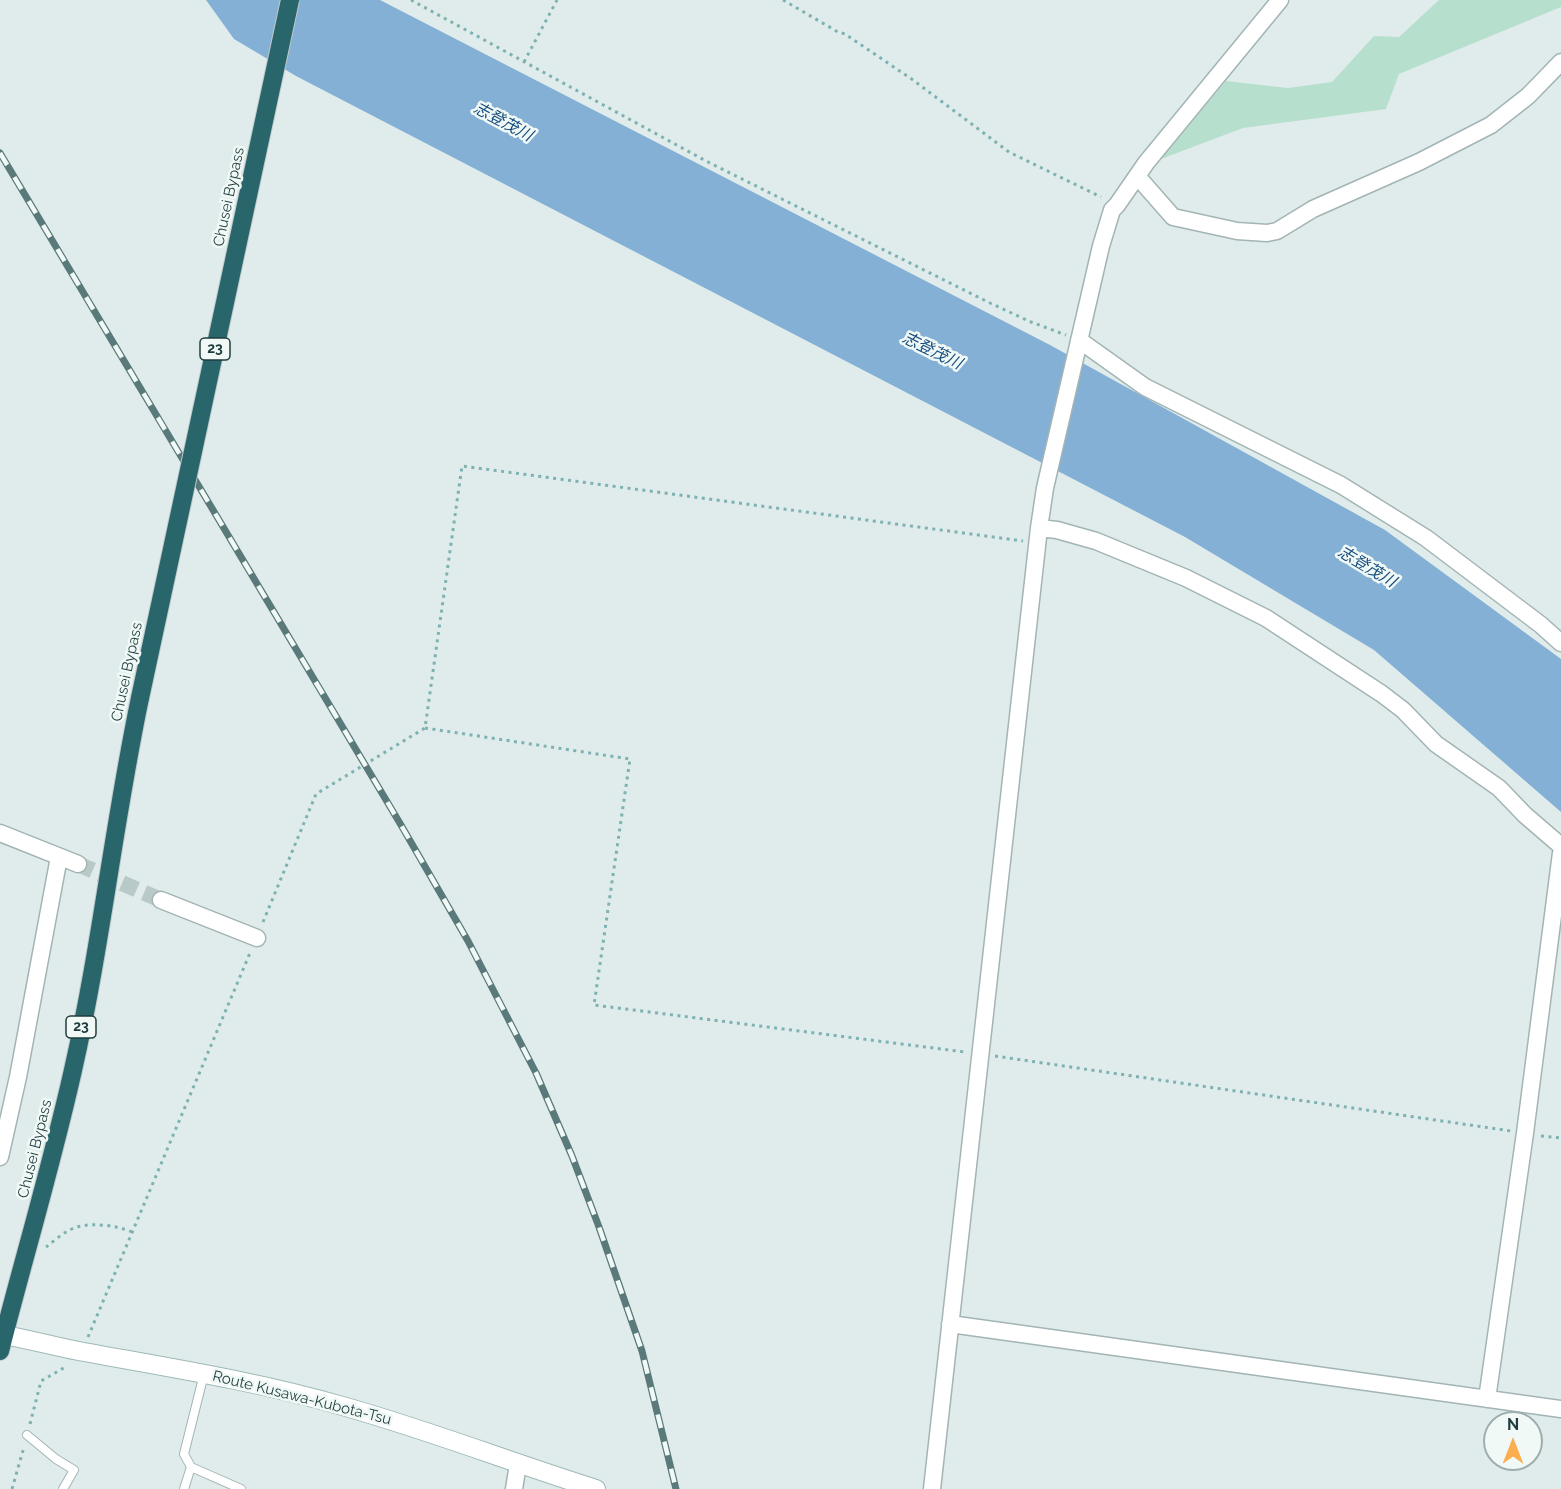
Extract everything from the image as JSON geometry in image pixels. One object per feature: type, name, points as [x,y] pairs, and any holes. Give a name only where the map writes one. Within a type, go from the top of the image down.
[{"type":"highway","name":"Chusei Bypass","points":[[1,1340],[23,1269],[74,1068],[120,796],[290,0]]},
{"type":"main road","name":"Route Kusawa-Kubota-Tsu","points":[[1,1340],[204,1373],[344,1406],[432,1433],[596,1489]]},
{"type":"street","points":[[932,1489],[1038,536],[1045,488],[1101,246],[1112,210],[1153,155],[1280,0]]},
{"type":"street","points":[[1137,176],[1173,217],[1238,231],[1267,233],[1276,231],[1313,209],[1419,162],[1491,124],[1528,96],[1561,62]]},
{"type":"street","points":[[1079,344],[1146,387],[1341,485],[1426,538],[1541,625],[1561,643]]},
{"type":"street","points":[[1038,536],[1057,530],[1096,541],[1186,578],[1266,618],[1383,694],[1403,710],[1436,744],[1498,788],[1561,846]]},
{"type":"street","points":[[0,833],[78,864]]},
{"type":"street","points":[[1487,1399],[1525,1133],[1561,853]]},
{"type":"street","points":[[0,1157],[18,1077],[58,857]]},
{"type":"street","points":[[161,900],[257,938]]},
{"type":"street","points":[[950,1324],[1561,1409]]},
{"type":"street","points":[[514,1489],[518,1464]]},
{"type":"lane","points":[[204,1373],[184,1454],[191,1467],[241,1489]]},
{"type":"lane","points":[[27,1435],[56,1459],[74,1470],[63,1489]]},
{"type":"lane","points":[[184,1489],[191,1467]]},
{"type":"path","points":[[411,0],[706,161],[840,229],[1079,344]]},
{"type":"path","points":[[524,62],[557,0]]},
{"type":"path","points":[[783,0],[845,34],[913,80],[1010,152],[1117,205]]},
{"type":"path","points":[[425,728],[462,466],[1038,536]]},
{"type":"path","points":[[12,1489],[41,1381],[68,1366],[82,1352],[132,1232],[151,1193],[316,794],[425,728],[630,759],[594,1005],[980,1054],[1561,1138]]},
{"type":"path","points":[[23,1269],[41,1251],[76,1227],[122,1227],[132,1232]]},
{"type":"green space","points":[[1439,0],[1561,0],[1561,7],[1399,74],[1386,109],[1243,128],[1161,159],[1226,81],[1288,88],[1332,82],[1374,36],[1399,37]]},
{"type":"water","name":"志登茂川","points":[[206,0],[380,0],[1050,345],[1385,530],[1561,659],[1561,812],[1374,650],[1185,537],[296,76],[234,39]]},
{"type":"tunnel","points":[[78,864],[161,900]]},
{"type":"railway","points":[[0,153],[401,825],[468,941],[536,1073],[572,1156],[642,1351],[676,1489]]}]
